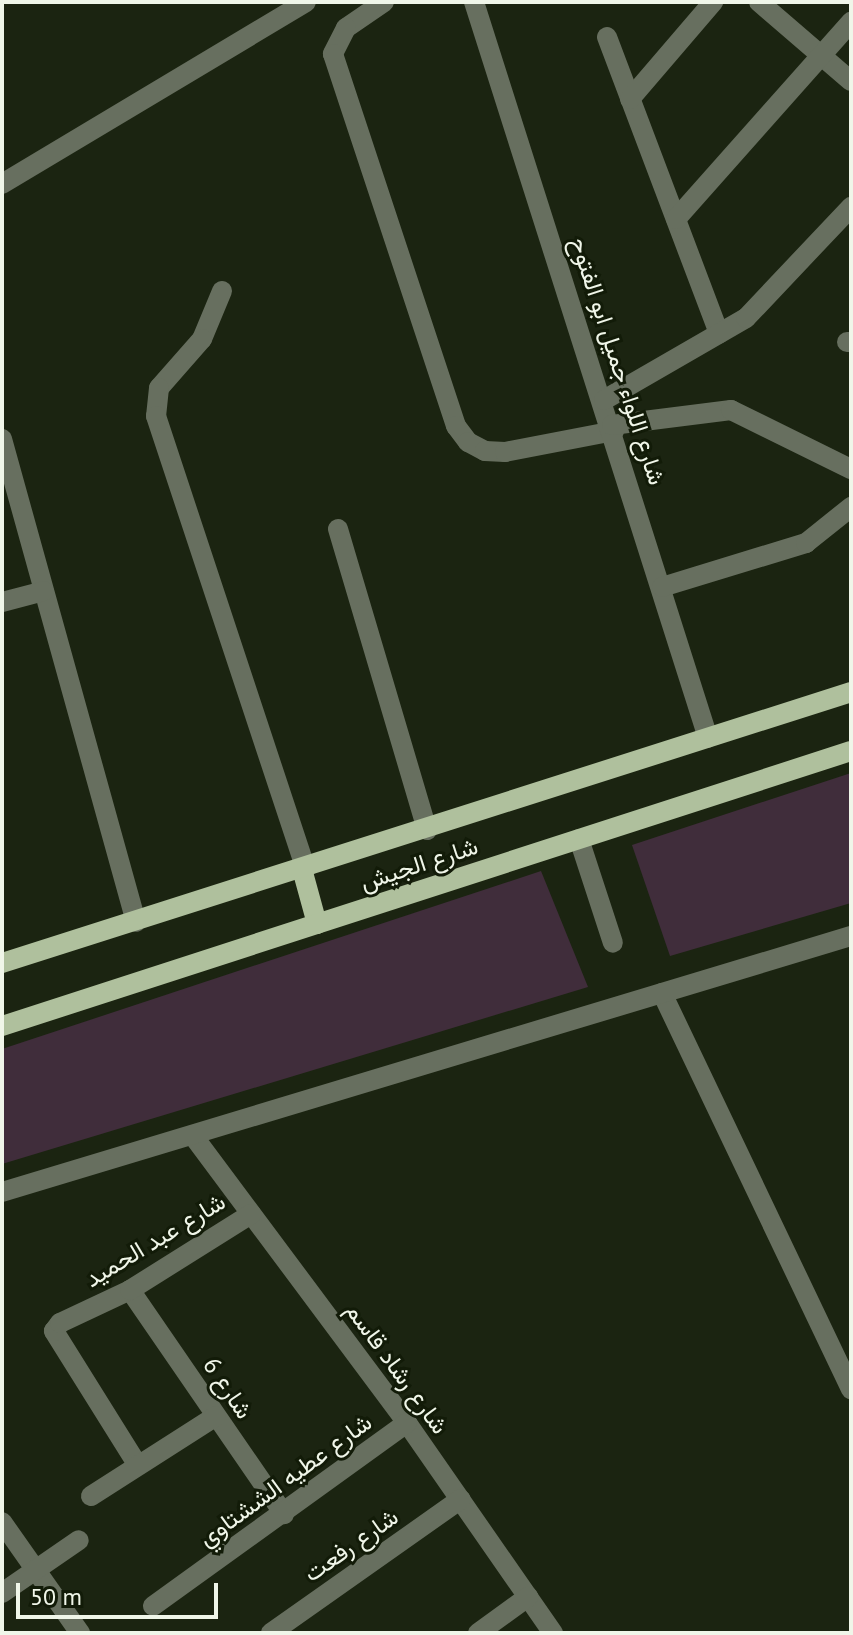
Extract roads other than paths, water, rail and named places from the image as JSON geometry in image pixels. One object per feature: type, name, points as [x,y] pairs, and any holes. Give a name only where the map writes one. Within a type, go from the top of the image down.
[{"type":"main road","name":"شارع الجيش","points":[[2,963],[427,830],[851,692]]},
{"type":"main road","name":"شارع الجيش","points":[[2,1026],[851,751]]},
{"type":"main road","points":[[304,869],[317,924]]},
{"type":"street","points":[[2,184],[306,2]]},
{"type":"street","points":[[384,2],[346,28],[333,54],[456,426],[485,451],[505,452],[613,428],[731,410],[851,469]]},
{"type":"street","name":"شارع اللواء جميل ابو الفتوح","points":[[474,2],[613,428],[708,738]]},
{"type":"street","points":[[630,99],[713,2]]},
{"type":"street","points":[[759,2],[851,81]]},
{"type":"street","points":[[676,219],[851,22]]},
{"type":"street","points":[[607,37],[719,334]]},
{"type":"street","points":[[604,400],[719,334],[764,304],[851,207]]},
{"type":"street","points":[[222,291],[202,339],[159,388],[156,416],[304,869]]},
{"type":"street","points":[[2,439],[136,922]]},
{"type":"street","points":[[662,587],[806,543],[851,507]]},
{"type":"street","points":[[338,529],[427,830]]},
{"type":"street","points":[[2,602],[44,591]]},
{"type":"street","points":[[579,839],[613,943]]},
{"type":"street","points":[[2,1192],[194,1137],[851,936]]},
{"type":"street","points":[[662,993],[851,1389]]},
{"type":"street","name":"شارع رشاد قاسم","points":[[194,1137],[407,1423],[553,1633]]},
{"type":"street","name":"شارع عبد الحميد","points":[[137,1464],[57,1341],[60,1323],[130,1290],[251,1214]]},
{"type":"street","name":"شارع 6","points":[[130,1290],[284,1514]]},
{"type":"street","points":[[91,1496],[216,1416]]},
{"type":"street","name":"شارع عطيه الششتاوي","points":[[153,1606],[407,1423]]},
{"type":"street","name":"شارع رفعت","points":[[271,1633],[461,1499]]},
{"type":"street","points":[[2,1522],[80,1633]]},
{"type":"street","points":[[2,1593],[79,1540]]},
{"type":"street","points":[[478,1633],[528,1597]]}]
